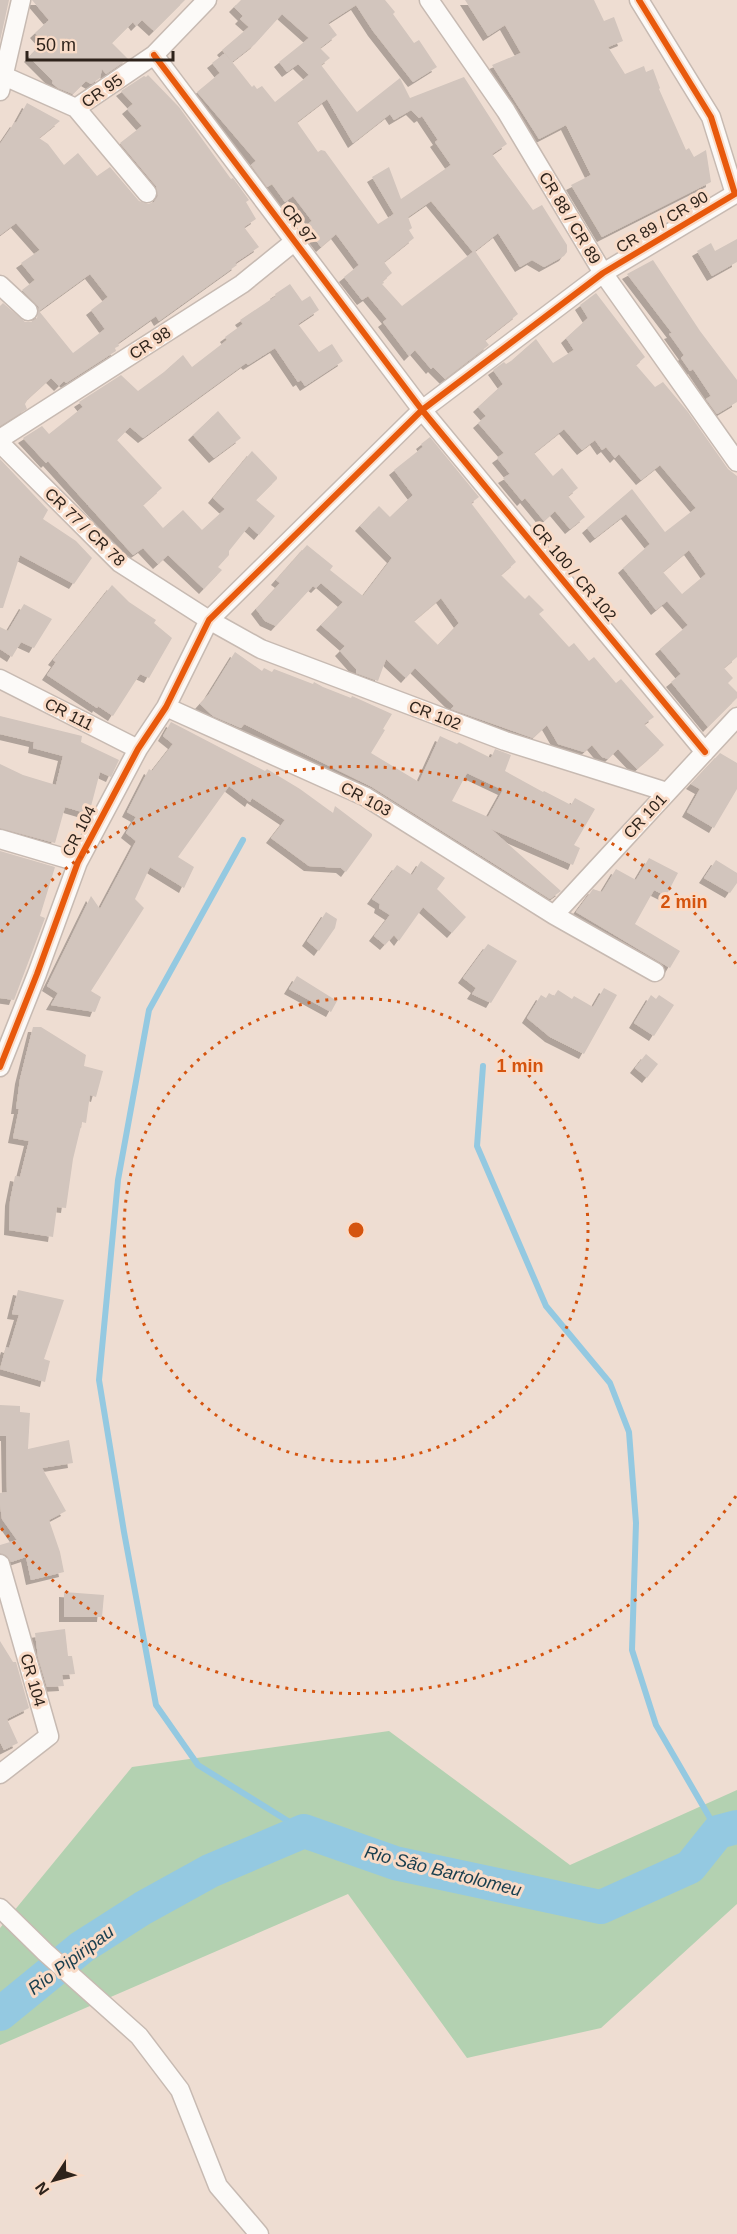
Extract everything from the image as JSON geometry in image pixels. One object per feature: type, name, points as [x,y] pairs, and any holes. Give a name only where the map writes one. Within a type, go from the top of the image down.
[{"type":"street","points":[[21,0],[2,83],[76,108],[147,192]]},
{"type":"street","name":"CR 95","points":[[76,108],[154,55],[207,0]]},
{"type":"street","name":"CR 88 / CR 89","points":[[429,0],[506,111],[603,273],[737,462]]},
{"type":"street","name":"CR 89 / CR 90","points":[[422,410],[603,273],[735,194],[711,117],[639,0]]},
{"type":"street","name":"CR 97","points":[[154,55],[422,410]]},
{"type":"street","name":"CR 98","points":[[0,441],[242,284],[295,241]]},
{"type":"street","points":[[0,285],[28,311]]},
{"type":"street","name":"CR 104","points":[[0,1067],[78,862],[138,749],[166,707],[209,621],[422,410]]},
{"type":"street","name":"CR 100 / CR 102","points":[[422,410],[705,752]]},
{"type":"street","name":"CR 77 / CR 78","points":[[0,441],[120,563],[209,621]]},
{"type":"street","name":"CR 102","points":[[209,621],[261,649],[505,741],[667,792]]},
{"type":"street","name":"CR 111","points":[[0,679],[138,749]]},
{"type":"street","name":"CR 103","points":[[166,707],[366,796],[554,915],[655,972]]},
{"type":"street","name":"CR 101","points":[[554,915],[737,717]]},
{"type":"street","points":[[0,839],[78,862]]},
{"type":"street","name":"CR 104","points":[[0,1564],[48,1736],[0,1774]]},
{"type":"street","points":[[0,1908],[45,1952],[139,2036],[180,2090],[218,2186],[259,2234]]},
{"type":"green space","points":[[389,1731],[570,1865],[737,1790],[737,1904],[601,2028],[467,2058],[348,1894],[0,2045],[0,1928],[132,1767]]},
{"type":"building","points":[[0,0],[9,0],[0,41]]},
{"type":"building","points":[[32,0],[185,0],[154,31],[142,20],[136,26],[133,22],[112,43],[128,59],[106,74],[102,69],[100,78],[91,84],[86,81],[73,94],[52,83],[53,81],[29,57],[43,42],[35,33],[49,20]]},
{"type":"building","points":[[241,0],[385,0],[414,43],[419,40],[437,67],[413,82],[373,31],[356,5],[328,23],[337,35],[320,48],[330,58],[321,65],[357,112],[400,78],[410,98],[464,77],[507,144],[492,154],[533,210],[542,205],[567,245],[567,252],[544,267],[532,260],[520,267],[498,233],[475,251],[518,314],[485,340],[489,345],[445,379],[433,367],[431,369],[415,350],[409,356],[383,322],[387,319],[368,296],[362,300],[344,277],[359,265],[336,234],[321,247],[305,226],[312,221],[293,196],[285,202],[272,184],[267,187],[251,165],[256,161],[197,92],[220,73],[212,63],[225,53],[222,50],[249,27],[240,19],[243,16],[234,7]],"holes":[[[282,14],[309,38],[279,62],[287,72],[298,64],[309,75],[275,102],[262,86],[257,89],[254,85],[252,87],[232,62],[255,44]],[[327,99],[353,143],[390,114],[394,120],[411,110],[419,118],[422,116],[438,140],[435,142],[451,165],[401,199],[389,167],[372,177],[394,214],[378,224],[325,151],[318,152],[297,122]],[[431,201],[473,252],[402,306],[382,284],[392,273],[384,262],[414,238],[409,230],[412,228],[408,217]]]},
{"type":"building","points":[[465,0],[594,0],[604,21],[614,17],[623,41],[608,47],[625,74],[644,66],[646,72],[653,69],[659,89],[686,150],[689,148],[694,157],[706,150],[711,182],[602,237],[571,185],[591,175],[566,125],[539,139],[492,65],[521,53],[505,25],[488,36]]},
{"type":"building","points":[[148,75],[179,107],[249,200],[246,202],[256,219],[244,227],[259,247],[159,321],[156,316],[118,343],[116,351],[66,383],[64,381],[59,386],[51,378],[28,399],[25,404],[27,409],[0,426],[0,306],[3,303],[25,322],[31,322],[37,318],[39,307],[22,290],[35,280],[21,263],[40,250],[16,223],[0,235],[0,144],[16,123],[27,103],[60,121],[39,138],[48,144],[64,165],[78,153],[97,176],[110,167],[139,201],[148,204],[154,202],[158,196],[156,186],[120,143],[142,126],[127,109],[133,104],[121,91],[144,76]],"holes":[[[90,274],[108,297],[91,310],[105,329],[73,353],[39,311]]]},
{"type":"building","points":[[737,239],[737,262],[712,276],[697,251],[711,243],[715,251]]},
{"type":"building","points":[[653,260],[700,331],[737,380],[737,402],[717,414],[706,399],[711,396],[693,369],[690,371],[681,358],[684,355],[669,334],[672,333],[627,274]]},
{"type":"building","points":[[290,284],[302,301],[310,296],[319,310],[298,324],[319,352],[332,344],[343,361],[305,386],[301,380],[298,382],[275,348],[248,365],[246,363],[143,438],[130,427],[117,440],[162,488],[143,505],[163,528],[183,510],[202,530],[225,509],[213,498],[252,451],[277,477],[256,500],[275,516],[259,535],[249,526],[218,567],[222,570],[204,589],[168,555],[158,564],[143,548],[133,555],[48,461],[46,463],[23,438],[42,426],[49,434],[83,407],[79,402],[121,375],[138,391],[183,355],[192,367],[227,340],[225,337],[243,324],[240,320]]},
{"type":"building","points":[[596,293],[645,357],[636,365],[655,387],[663,382],[688,412],[728,469],[737,476],[737,657],[724,668],[733,678],[728,683],[737,692],[737,698],[708,727],[671,682],[681,674],[660,649],[688,625],[667,601],[656,610],[623,568],[650,544],[626,514],[595,538],[587,528],[632,489],[665,532],[696,508],[660,465],[641,480],[619,454],[615,458],[606,447],[602,450],[595,440],[582,450],[564,429],[534,453],[553,476],[562,468],[578,488],[568,496],[585,517],[570,529],[555,511],[544,521],[525,498],[522,501],[503,478],[510,474],[497,458],[504,453],[478,423],[486,416],[478,407],[503,384],[493,370],[504,362],[506,364],[511,361],[536,339],[553,363],[574,350],[566,338],[588,318],[580,305]],"holes":[[[689,550],[706,574],[682,594],[663,572]]]},
{"type":"building","points":[[218,411],[241,438],[214,458],[193,435]]},
{"type":"building","points":[[430,437],[479,497],[471,503],[516,562],[501,575],[525,599],[529,595],[544,610],[539,614],[569,647],[574,643],[589,661],[594,657],[616,683],[621,679],[654,717],[644,724],[664,745],[637,769],[618,749],[608,759],[602,757],[592,745],[584,752],[558,744],[547,725],[533,738],[451,709],[454,706],[415,668],[406,678],[386,659],[378,681],[356,673],[356,669],[340,651],[345,646],[321,625],[343,602],[321,583],[316,588],[313,586],[276,626],[265,621],[256,609],[280,583],[276,580],[307,545],[333,566],[330,570],[363,596],[392,558],[360,526],[379,506],[390,517],[413,495],[394,470],[423,447],[421,444]],"holes":[[[441,598],[459,623],[438,645],[414,621]]]},
{"type":"building","points":[[0,459],[48,510],[43,519],[76,541],[92,558],[74,584],[20,555],[3,608],[0,608]]},
{"type":"building","points":[[112,585],[129,602],[156,620],[154,623],[172,638],[149,678],[140,674],[113,716],[47,675],[56,662],[53,660]]},
{"type":"building","points":[[24,604],[52,619],[34,648],[21,642],[12,657],[0,649],[0,627],[8,631]]},
{"type":"building","points":[[235,652],[262,671],[264,668],[272,672],[274,669],[313,684],[314,682],[392,714],[371,753],[419,782],[440,736],[457,744],[459,742],[491,758],[495,749],[511,755],[505,771],[571,805],[575,798],[595,809],[574,845],[580,848],[573,865],[491,829],[561,891],[550,899],[372,787],[244,724],[241,728],[213,716],[200,704],[209,694]],"holes":[[[467,773],[503,790],[488,817],[452,801]]]},
{"type":"building","points":[[0,716],[82,736],[81,742],[119,760],[111,777],[100,772],[89,814],[65,807],[55,843],[0,828],[0,764],[23,775],[56,785],[63,756],[33,748],[34,742],[0,734]]},
{"type":"building","points":[[171,722],[265,771],[267,769],[333,813],[335,806],[372,836],[346,872],[341,868],[309,866],[271,838],[285,820],[252,798],[250,802],[229,786],[178,857],[194,867],[184,888],[150,867],[135,899],[144,908],[91,991],[101,997],[95,1012],[51,1005],[58,993],[47,986],[91,896],[100,909],[136,841],[126,833],[136,817],[127,812],[149,769],[152,771],[173,744],[163,736]]},
{"type":"building","points":[[720,753],[737,763],[737,789],[714,828],[687,812],[700,789],[691,784]]},
{"type":"building","points":[[0,851],[55,867],[40,916],[45,918],[14,1000],[0,998]]},
{"type":"building","points":[[649,858],[678,873],[666,896],[654,890],[635,924],[680,951],[670,968],[576,912],[593,889],[602,892],[616,869],[636,880]]},
{"type":"building","points":[[716,860],[737,873],[737,883],[730,893],[704,878]]},
{"type":"building","points":[[421,861],[445,878],[437,889],[466,917],[452,933],[423,907],[399,941],[394,935],[385,945],[374,936],[390,915],[379,908],[380,904],[372,899],[397,865],[412,875]]},
{"type":"building","points":[[326,912],[337,919],[335,928],[319,951],[307,941]]},
{"type":"building","points":[[488,944],[517,961],[491,1003],[472,994],[476,988],[463,978]]},
{"type":"building","points":[[297,976],[337,1001],[331,1012],[289,989]]},
{"type":"building","points":[[604,988],[617,995],[584,1054],[550,1037],[527,1018],[541,995],[546,998],[549,993],[554,996],[558,990],[572,999],[574,996],[593,1007]]},
{"type":"building","points":[[651,995],[656,999],[659,995],[674,1005],[654,1036],[634,1023]]},
{"type":"building","points":[[33,1027],[41,1027],[86,1055],[84,1066],[103,1071],[96,1097],[90,1095],[86,1123],[82,1122],[73,1159],[66,1208],[57,1207],[53,1237],[9,1230],[10,1201],[15,1176],[20,1177],[29,1141],[13,1138],[19,1109],[16,1109],[20,1079]]},
{"type":"building","points":[[646,1054],[658,1064],[647,1078],[635,1068]]},
{"type":"building","points":[[18,1290],[64,1300],[44,1359],[50,1361],[45,1382],[0,1369],[19,1315],[12,1314]]},
{"type":"building","points":[[0,1405],[20,1406],[20,1412],[30,1413],[28,1449],[69,1440],[73,1463],[42,1468],[66,1511],[49,1520],[64,1572],[31,1580],[26,1557],[11,1562],[7,1556],[0,1553],[0,1545],[17,1540],[2,1519],[0,1505],[0,1493],[7,1492],[6,1436],[0,1436]]},
{"type":"building","points":[[64,1592],[104,1595],[102,1617],[64,1617]]},
{"type":"building","points":[[65,1629],[68,1656],[72,1656],[75,1674],[62,1675],[64,1686],[47,1687],[38,1657],[35,1633]]},
{"type":"building","points":[[0,1641],[13,1662],[16,1662],[29,1708],[7,1719],[18,1743],[4,1750],[0,1742]]},
{"type":"waterway","points":[[243,840],[149,1010],[118,1180],[99,1380],[156,1705],[198,1765],[304,1831]]},
{"type":"waterway","points":[[483,1066],[477,1146],[546,1306],[610,1383],[629,1432],[636,1523],[632,1650],[656,1725],[718,1832]]},
{"type":"waterway","name":"Rio São Bartolomeu","points":[[0,2014],[82,1947],[143,1908],[210,1871],[304,1831],[395,1863],[601,1907],[690,1867],[718,1832],[737,1827]]},
{"type":"cycle path","points":[[0,1067],[78,862],[138,749],[166,707],[209,620],[422,410],[603,273],[735,194],[711,117],[639,0]]},
{"type":"cycle path","points":[[154,55],[422,410],[705,752]]},
{"type":"water label","name":"Rio Pipiripau","points":[[71,1960]]}]
